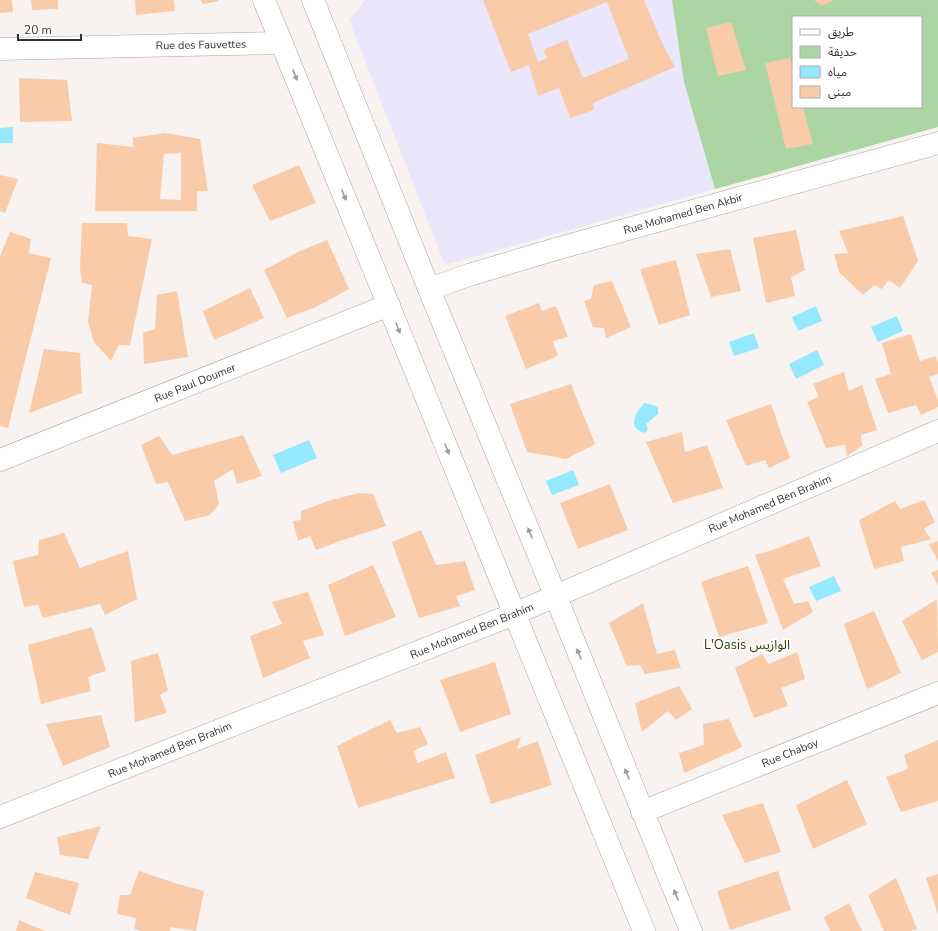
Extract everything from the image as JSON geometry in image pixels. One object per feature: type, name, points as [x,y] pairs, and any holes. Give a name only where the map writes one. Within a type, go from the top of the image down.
[{"type":"street","points":[[264,0],[644,931]]},
{"type":"street","points":[[319,4],[430,289],[690,931]]},
{"type":"street","name":"Rue des Fauvettes","points":[[0,49],[282,43]]},
{"type":"street","name":"Rue Mohamed Ben Akbir","points":[[430,289],[468,275],[556,249],[938,143]]},
{"type":"street","name":"Rue Paul Doumer","points":[[0,460],[389,305]]},
{"type":"street","name":"Rue Mohamed Ben Brahim","points":[[0,817],[556,597],[938,432]]},
{"type":"street","name":"Rue Chaboy","points":[[642,812],[938,693]]},
{"type":"shaded area","points":[[365,0],[672,0],[684,82],[715,189],[445,265],[349,20]]},
{"type":"green space","points":[[672,0],[938,0],[938,127],[715,189],[684,82]]},
{"type":"water","points":[[13,127],[13,143],[0,143],[0,128]]},
{"type":"water","points":[[816,306],[822,321],[798,331],[792,317]]},
{"type":"water","points":[[897,316],[903,331],[878,342],[871,327]]},
{"type":"water","points":[[754,333],[759,348],[734,356],[729,342]]},
{"type":"water","points":[[817,350],[824,365],[796,379],[789,364]]},
{"type":"water","points":[[644,403],[654,405],[658,408],[658,414],[646,424],[648,429],[645,433],[639,431],[634,424],[638,411]]},
{"type":"water","points":[[309,440],[317,458],[281,473],[273,455]]},
{"type":"water","points":[[573,470],[579,485],[552,495],[546,481]]},
{"type":"water","points":[[834,576],[841,591],[816,601],[809,587]]},
{"type":"building","points":[[0,0],[12,0],[13,12],[0,13]]},
{"type":"building","points":[[31,0],[58,0],[58,9],[32,10]]},
{"type":"building","points":[[135,0],[174,0],[175,11],[136,15]]},
{"type":"building","points":[[201,0],[218,0],[219,1],[203,4]]},
{"type":"building","points":[[483,0],[644,0],[663,45],[675,67],[593,103],[594,110],[570,118],[559,88],[538,96],[529,65],[511,72]],"holes":[[[607,2],[629,59],[583,78],[567,40],[543,50],[547,58],[538,62],[528,34]]]},
{"type":"building","points":[[814,0],[834,0],[822,6]]},
{"type":"building","points":[[731,22],[746,70],[718,76],[706,28]]},
{"type":"building","points":[[790,58],[792,65],[792,108],[803,108],[813,144],[786,149],[765,63]]},
{"type":"building","points":[[19,78],[67,80],[72,121],[20,122]]},
{"type":"building","points":[[165,133],[200,139],[208,191],[197,191],[197,211],[95,211],[97,143],[133,147],[133,138]],"holes":[[[181,153],[181,200],[160,199],[164,154]]]},
{"type":"building","points":[[299,165],[316,203],[270,221],[252,185]]},
{"type":"building","points":[[0,175],[18,179],[5,213],[0,211]]},
{"type":"building","points":[[903,216],[918,261],[900,288],[889,280],[882,289],[874,285],[863,295],[839,272],[834,254],[848,253],[839,231]]},
{"type":"building","points":[[82,223],[127,223],[128,236],[152,239],[130,345],[119,345],[111,361],[94,342],[88,322],[92,285],[82,283],[80,268]]},
{"type":"building","points":[[796,230],[805,270],[791,277],[795,296],[766,303],[753,238]]},
{"type":"building","points":[[10,232],[31,239],[29,253],[51,258],[8,428],[0,426],[0,256]]},
{"type":"building","points":[[327,240],[349,289],[316,307],[287,318],[264,270],[298,252]]},
{"type":"building","points":[[730,249],[741,291],[711,297],[696,254]]},
{"type":"building","points":[[676,260],[690,315],[659,325],[640,269]]},
{"type":"building","points":[[612,281],[631,327],[606,338],[604,328],[593,327],[584,301],[591,299],[594,285]]},
{"type":"building","points":[[250,288],[264,318],[214,340],[203,311]]},
{"type":"building","points":[[177,291],[188,357],[144,364],[143,333],[155,329],[157,295]]},
{"type":"building","points":[[539,303],[542,311],[556,306],[568,337],[553,341],[558,356],[526,369],[505,316]]},
{"type":"building","points":[[911,334],[920,361],[936,356],[938,362],[938,374],[929,377],[938,400],[938,407],[921,415],[916,405],[888,413],[875,379],[891,374],[882,343]]},
{"type":"building","points":[[44,349],[80,353],[82,393],[29,413]]},
{"type":"building","points":[[844,372],[849,391],[862,385],[877,430],[861,435],[862,446],[847,456],[845,445],[826,448],[807,402],[819,397],[813,384]]},
{"type":"building","points":[[571,384],[595,444],[566,459],[527,452],[510,404]]},
{"type":"building","points":[[771,404],[790,458],[769,468],[765,460],[746,466],[726,420]]},
{"type":"building","points":[[682,432],[685,452],[707,445],[723,488],[673,503],[646,442]]},
{"type":"building","points":[[243,435],[262,476],[237,484],[233,469],[214,481],[219,504],[210,515],[185,521],[168,482],[156,484],[141,445],[159,436],[172,455]]},
{"type":"building","points":[[610,484],[628,530],[578,549],[560,503]]},
{"type":"building","points":[[359,493],[373,494],[386,526],[316,550],[310,536],[298,541],[293,521],[301,520],[301,511],[331,500]]},
{"type":"building","points":[[924,500],[935,522],[924,529],[931,539],[901,547],[904,561],[874,569],[859,520],[895,501],[900,509]]},
{"type":"building","points":[[421,530],[436,565],[465,561],[475,590],[456,596],[460,606],[419,618],[392,542]]},
{"type":"building","points":[[64,533],[80,568],[128,551],[137,599],[105,615],[100,604],[43,618],[38,605],[24,607],[13,561],[38,555],[39,540]]},
{"type":"building","points":[[809,536],[821,566],[783,579],[794,604],[808,601],[813,612],[783,630],[755,555],[770,551]]},
{"type":"building","points":[[938,541],[938,561],[929,544]]},
{"type":"building","points":[[373,565],[396,617],[345,636],[328,585]]},
{"type":"building","points":[[748,566],[768,623],[719,637],[701,582]]},
{"type":"building","points":[[938,570],[938,585],[931,573]]},
{"type":"building","points":[[308,592],[324,635],[303,641],[310,658],[263,678],[250,636],[282,624],[272,602]]},
{"type":"building","points":[[937,599],[938,652],[922,660],[902,621]]},
{"type":"building","points":[[643,603],[657,654],[675,650],[681,668],[645,674],[640,665],[627,666],[609,623]]},
{"type":"building","points":[[874,611],[901,673],[867,689],[844,624]]},
{"type":"building","points":[[92,627],[106,671],[88,677],[91,691],[41,704],[28,645]]},
{"type":"building","points":[[797,652],[805,679],[781,688],[788,706],[754,718],[735,668],[762,654],[769,664]]},
{"type":"building","points":[[158,653],[168,690],[160,695],[167,713],[135,722],[131,661]]},
{"type":"building","points":[[495,662],[511,714],[460,732],[440,680]]},
{"type":"building","points":[[679,686],[692,709],[676,720],[668,711],[642,732],[635,703]]},
{"type":"building","points":[[101,715],[110,747],[63,766],[46,724]]},
{"type":"building","points":[[729,719],[742,747],[684,773],[679,753],[704,745],[703,724]]},
{"type":"building","points":[[390,720],[397,733],[420,727],[428,744],[413,751],[418,763],[446,752],[455,778],[358,808],[337,746]]},
{"type":"building","points":[[521,737],[517,749],[538,741],[552,785],[491,804],[475,755]]},
{"type":"building","points":[[938,740],[938,801],[901,812],[886,777],[908,769],[904,755]]},
{"type":"building","points":[[847,780],[867,824],[813,849],[796,805]]},
{"type":"building","points":[[763,803],[781,852],[745,863],[722,815]]},
{"type":"building","points":[[101,826],[88,859],[60,855],[57,837]]},
{"type":"building","points":[[139,871],[204,891],[196,931],[170,927],[170,931],[141,931],[134,929],[136,918],[117,914],[120,895],[130,895]]},
{"type":"building","points":[[778,871],[791,910],[730,930],[717,891]]},
{"type":"building","points":[[35,872],[79,883],[70,915],[26,898]]},
{"type":"building","points":[[938,874],[938,914],[926,878]]},
{"type":"building","points":[[896,878],[917,929],[911,931],[884,931],[868,895]]},
{"type":"building","points":[[849,903],[862,931],[830,931],[824,917]]},
{"type":"building","points":[[19,920],[45,931],[16,931]]},
{"type":"district","name":"L'Oasis الوازيس","points":[[747,645]]}]
